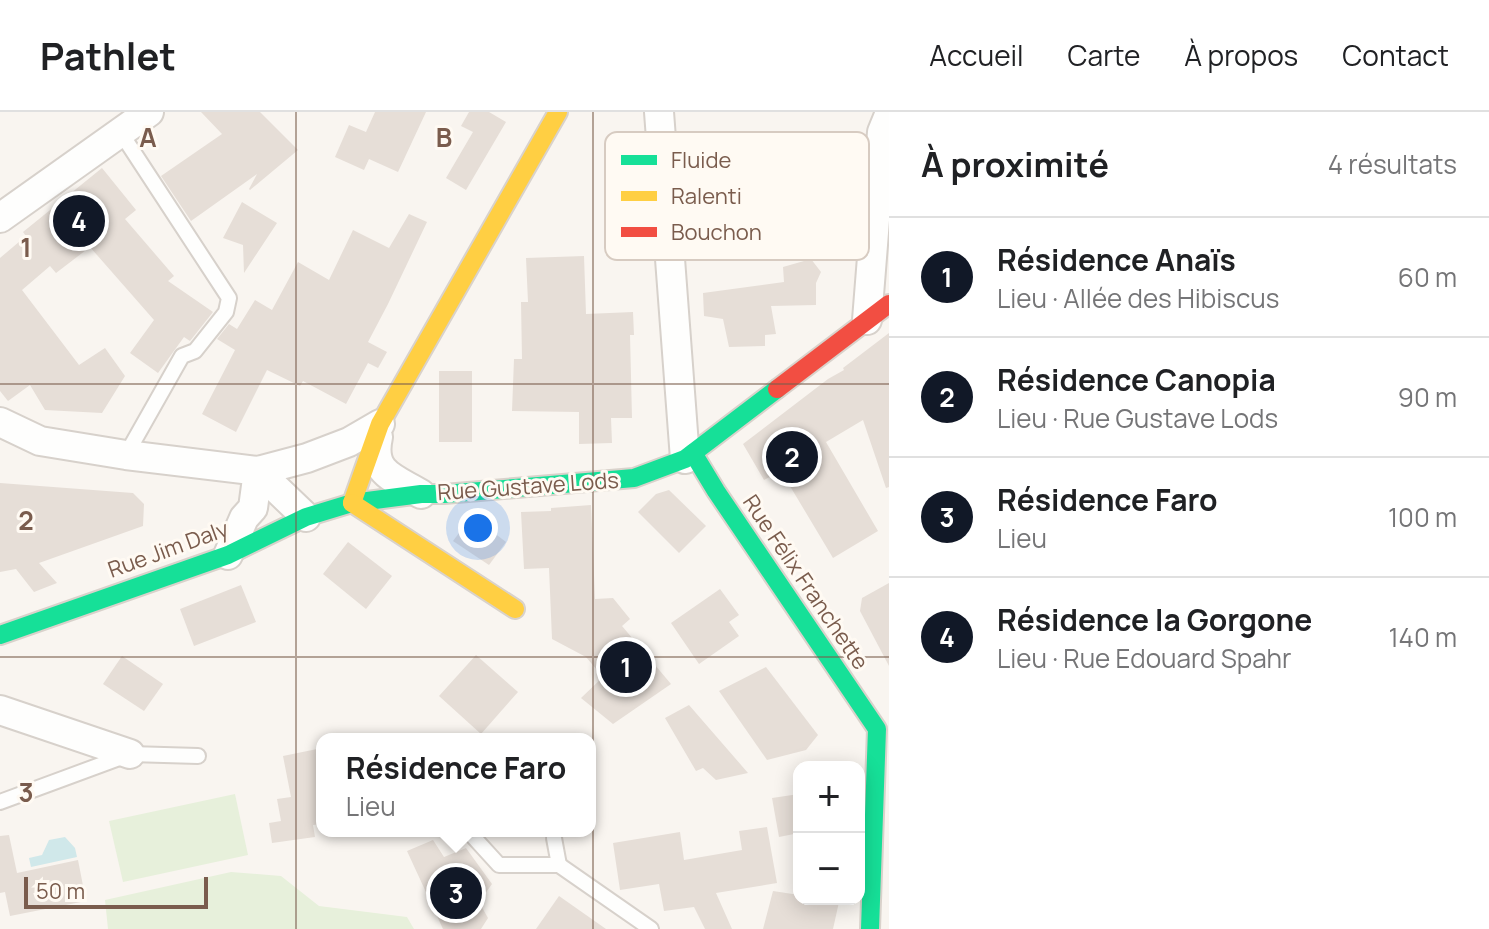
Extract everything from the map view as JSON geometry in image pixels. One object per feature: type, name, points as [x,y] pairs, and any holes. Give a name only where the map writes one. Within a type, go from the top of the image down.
[{"type":"street","points":[[0,218],[149,112]]},
{"type":"street","points":[[515,609],[352,503],[380,424],[558,112]]},
{"type":"street","points":[[659,112],[661,132]]},
{"type":"street","points":[[878,312],[882,132],[889,115]]},
{"type":"street","points":[[672,260],[689,456]]},
{"type":"street","name":"Rue Gustave Lods","points":[[352,503],[421,494],[634,478],[689,456],[878,312]]},
{"type":"street","points":[[0,422],[40,441],[258,471],[307,458],[349,442],[380,424]]},
{"type":"street","points":[[380,424],[374,454],[384,472],[421,494]]},
{"type":"street","name":"Rue Félix Franchette","points":[[689,456],[877,729],[883,757],[870,929]]},
{"type":"street","points":[[258,471],[306,517]]},
{"type":"street","points":[[228,555],[244,518],[253,508],[258,471]]},
{"type":"street","name":"Rue Jim Daly","points":[[0,635],[228,555],[306,517],[352,503]]},
{"type":"street","points":[[0,710],[130,754]]},
{"type":"lane","points":[[121,133],[229,298],[226,312],[195,351],[182,356],[126,455]]},
{"type":"lane","points":[[0,802],[130,754],[198,756]]},
{"type":"lane","points":[[473,837],[499,865],[559,865],[651,929]]},
{"type":"lane","points":[[554,838],[559,865]]},
{"type":"green space","points":[[235,794],[248,855],[123,882],[109,821]]},
{"type":"green space","points":[[231,872],[281,876],[319,906],[407,917],[414,929],[108,929],[105,900]]},
{"type":"water","points":[[65,837],[75,848],[77,857],[31,867],[29,858],[42,855],[49,840]]},
{"type":"building","points":[[201,112],[260,112],[298,150],[250,190],[257,174],[191,221],[161,176],[222,134]]},
{"type":"building","points":[[375,112],[426,112],[398,172],[369,159],[364,170],[335,157],[349,125],[366,132]]},
{"type":"building","points":[[469,112],[489,112],[506,122],[466,190],[446,178],[473,132],[461,126]]},
{"type":"building","points":[[102,168],[136,210],[125,219],[174,276],[168,281],[213,312],[190,341],[184,337],[158,373],[130,353],[154,320],[90,247],[56,273],[50,266],[22,290],[79,365],[105,348],[125,376],[102,413],[45,410],[30,385],[8,401],[0,391],[0,258],[26,236],[23,232]]},
{"type":"building","points":[[242,202],[277,223],[244,273],[243,245],[223,238]]},
{"type":"building","points":[[409,214],[427,222],[368,342],[387,352],[378,368],[368,363],[346,404],[303,381],[300,386],[267,370],[236,432],[202,414],[235,350],[217,339],[229,324],[237,329],[255,300],[272,310],[298,262],[329,280],[353,230],[389,248]]},
{"type":"building","points":[[584,256],[586,314],[633,312],[634,335],[630,335],[632,418],[611,418],[612,443],[579,444],[579,412],[512,411],[514,359],[522,359],[521,302],[528,302],[526,258]]},
{"type":"building","points":[[812,260],[821,272],[816,283],[816,305],[771,306],[776,334],[765,335],[765,346],[729,347],[723,319],[704,316],[703,293],[784,282],[783,267]]},
{"type":"building","points":[[889,333],[889,487],[886,488],[863,420],[826,442],[878,531],[833,558],[781,471],[764,480],[743,444]]},
{"type":"building","points":[[439,371],[472,371],[472,442],[439,442]]},
{"type":"building","points":[[0,483],[133,493],[144,504],[143,526],[39,563],[57,583],[34,592],[16,569],[0,572]]},
{"type":"building","points":[[669,490],[706,526],[679,553],[638,512],[656,494]]},
{"type":"building","points":[[591,505],[595,599],[613,598],[630,619],[622,626],[671,684],[613,724],[581,698],[603,677],[586,657],[552,639],[549,568],[524,569],[521,512]]},
{"type":"building","points":[[472,516],[506,542],[489,565],[453,541]]},
{"type":"building","points":[[348,542],[392,576],[366,609],[323,574]]},
{"type":"building","points":[[889,583],[889,666],[860,611],[862,598]]},
{"type":"building","points":[[241,585],[256,622],[194,646],[180,609]]},
{"type":"building","points":[[720,589],[739,615],[729,622],[739,636],[699,664],[671,623]]},
{"type":"building","points":[[476,655],[518,692],[482,733],[439,696]]},
{"type":"building","points":[[122,656],[163,684],[144,711],[103,684]]},
{"type":"building","points":[[766,667],[818,735],[806,750],[767,760],[719,691]]},
{"type":"building","points":[[689,705],[748,773],[716,780],[703,768],[696,771],[665,718]]},
{"type":"building","points":[[316,749],[315,837],[272,843],[269,823],[281,821],[277,799],[291,797],[283,756]]},
{"type":"building","points":[[793,795],[793,834],[779,837],[772,798]]},
{"type":"building","points":[[767,827],[777,883],[716,893],[732,929],[705,929],[694,907],[664,911],[659,884],[620,890],[613,843],[680,832],[684,860],[742,850],[739,831]]},
{"type":"building","points":[[9,835],[17,873],[78,860],[86,901],[10,916],[5,892],[0,893],[0,836]]},
{"type":"building","points":[[433,840],[444,857],[466,848],[492,884],[479,902],[488,918],[481,929],[443,929],[407,851]]},
{"type":"building","points":[[773,891],[793,894],[793,905],[838,905],[833,929],[763,929]]},
{"type":"building","points":[[559,896],[606,929],[536,929]]},
{"type":"traffic: fast","points":[[0,635],[228,555],[306,517],[352,503],[421,494],[634,478],[685,459],[777,389]]},
{"type":"traffic: fast","points":[[693,453],[877,729],[870,929]]},
{"type":"traffic: slow","points":[[352,503],[380,424],[558,112]]},
{"type":"traffic: slow","points":[[352,503],[515,609]]},
{"type":"traffic: jam","points":[[777,389],[889,304]]},
{"type":"place","name":"Résidence la Gorgone","points":[[79,221]]},
{"type":"place","name":"Résidence Canopia","points":[[792,457]]},
{"type":"place","name":"Résidence Anaïs","points":[[626,667]]},
{"type":"place","name":"Résidence Faro","points":[[456,893]]}]
